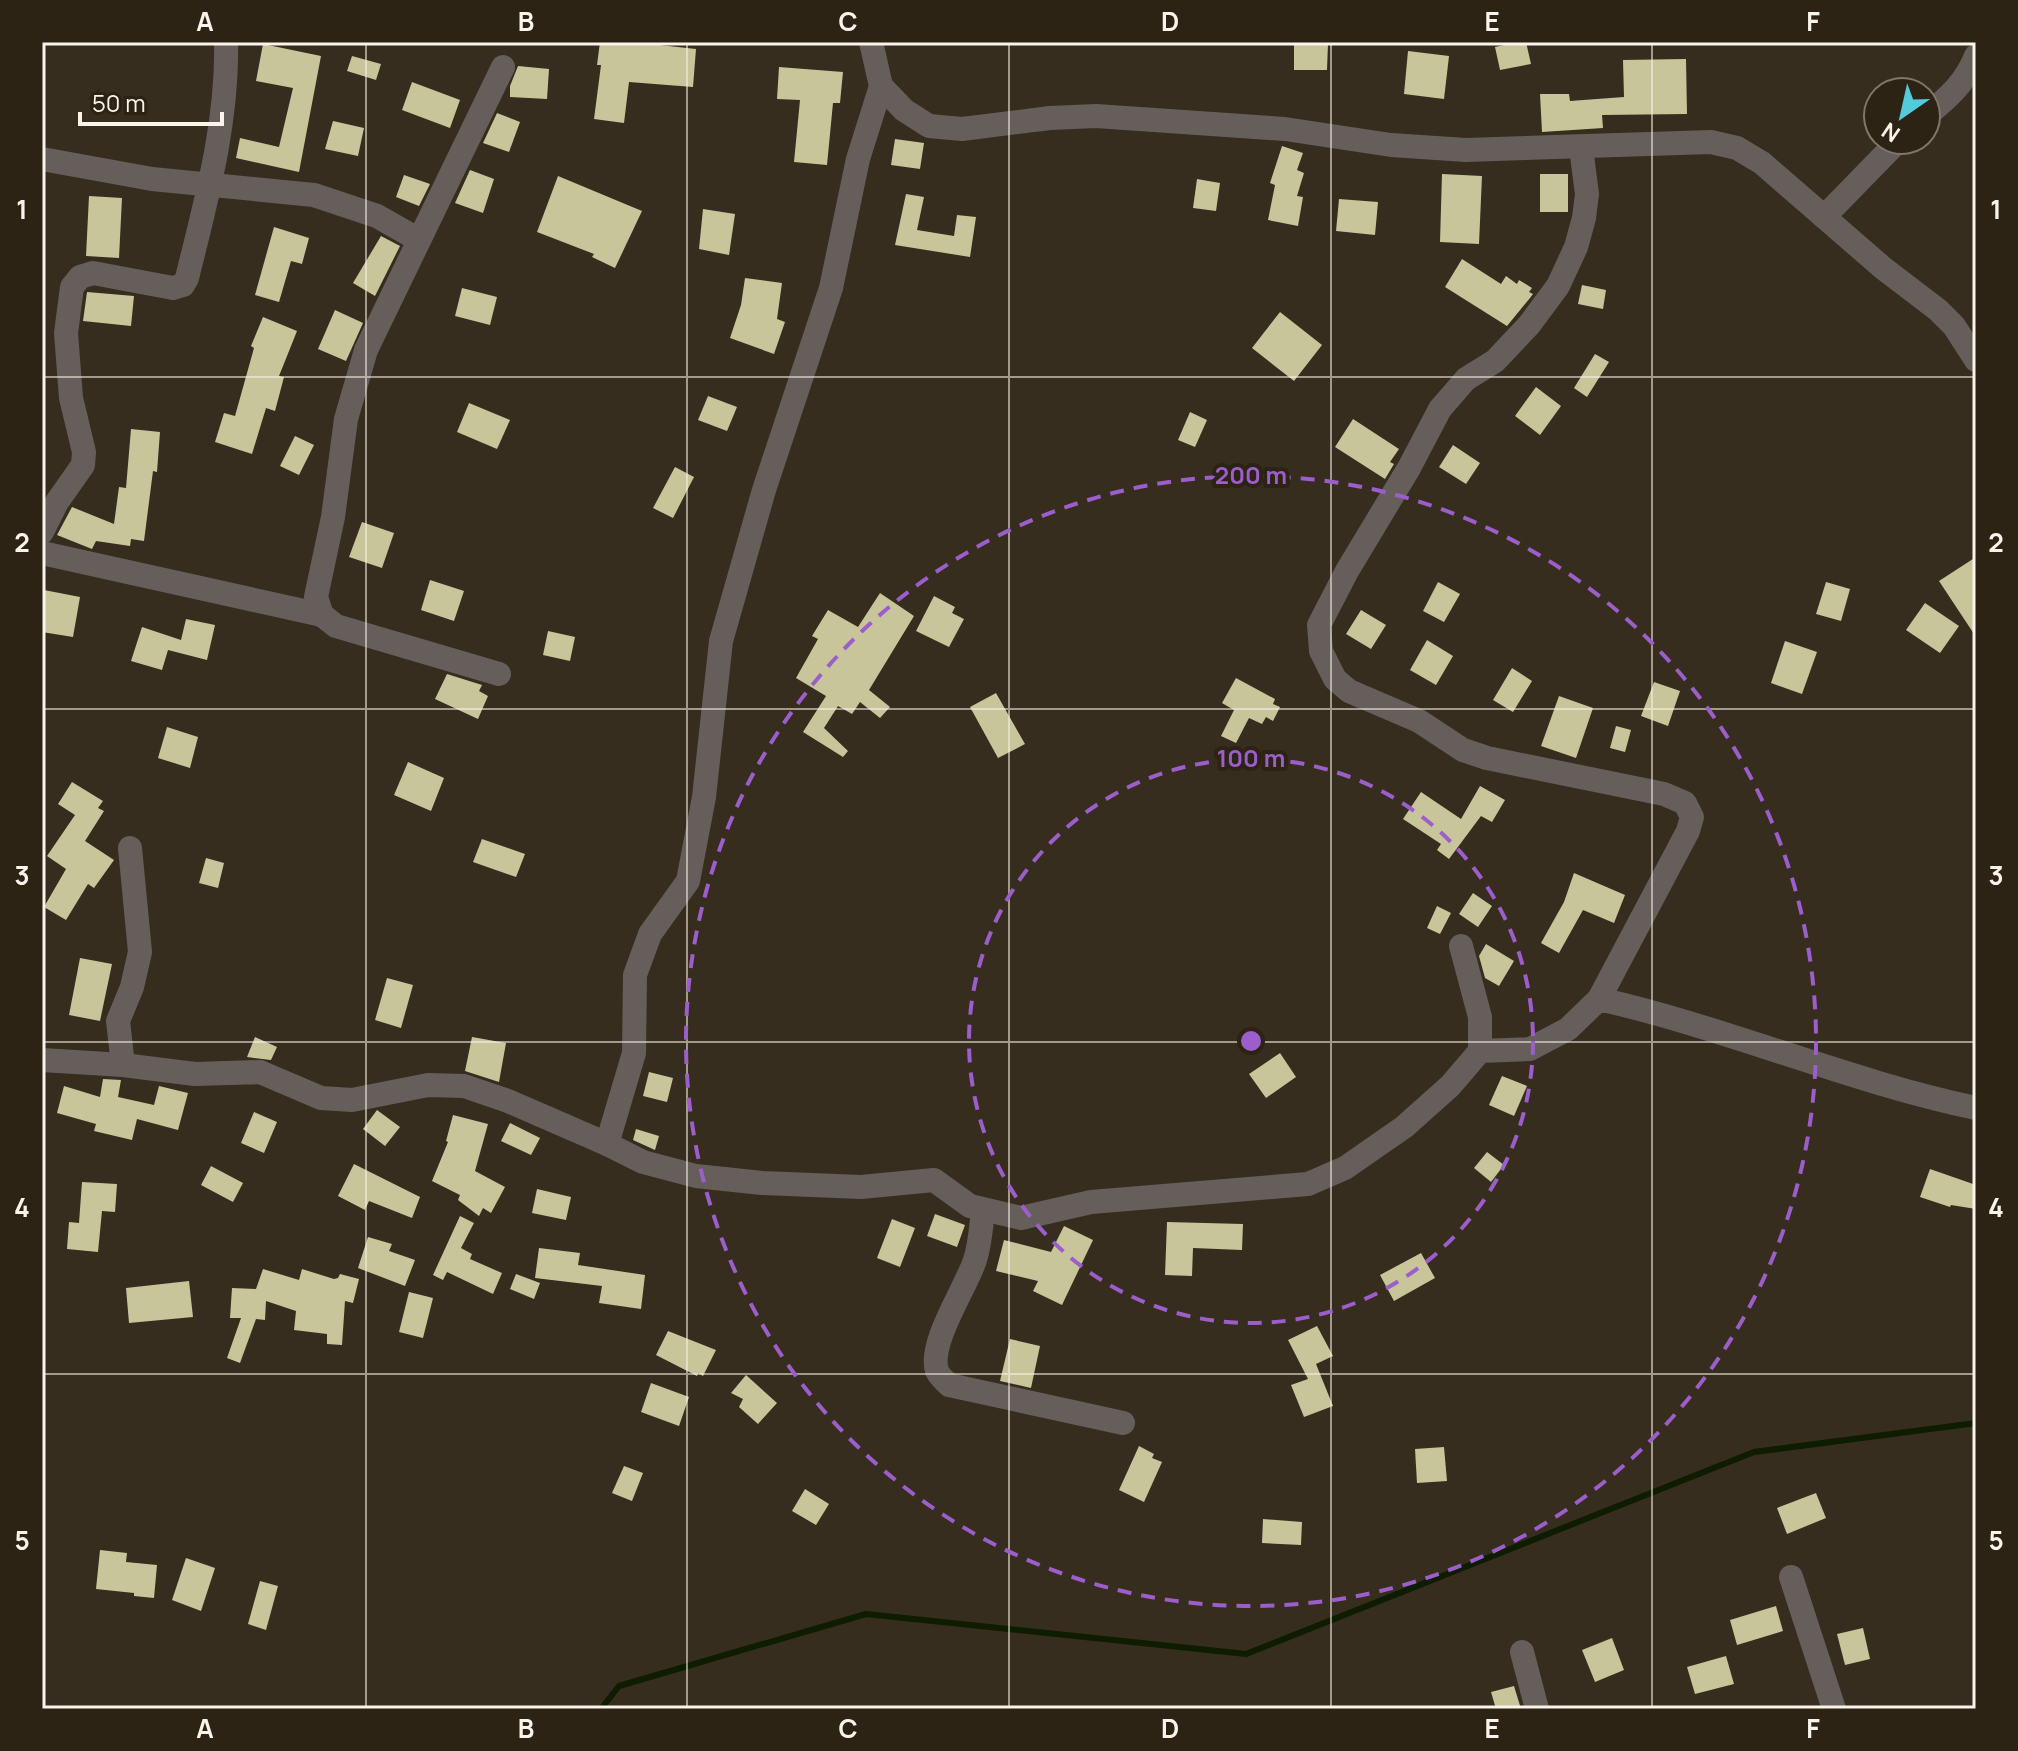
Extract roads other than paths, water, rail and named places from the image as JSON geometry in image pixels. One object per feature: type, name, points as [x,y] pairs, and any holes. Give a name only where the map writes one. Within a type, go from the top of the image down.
[{"type":"street","points":[[42,532],[57,502],[83,465],[84,452],[71,398],[66,333],[72,287],[80,277],[93,273],[173,288],[183,285],[210,185],[227,73],[226,42]]},
{"type":"street","points":[[607,1144],[634,1053],[635,975],[650,934],[688,881],[704,797],[721,641],[768,477],[831,288],[858,159],[881,86],[871,42]]},
{"type":"street","points":[[1942,102],[1968,76],[1976,56]]},
{"type":"street","points":[[322,615],[316,597],[333,517],[346,419],[366,350],[503,67]]},
{"type":"street","points":[[881,86],[904,110],[929,126],[962,129],[1050,118],[1096,116],[1285,129],[1391,145],[1466,150],[1711,142],[1737,148],[1762,163],[1883,268],[1938,310],[1954,326],[1976,360]]},
{"type":"street","points":[[1480,1051],[1530,1049],[1568,1029],[1599,999],[1688,831],[1692,817],[1685,803],[1664,794],[1500,761],[1463,750],[1419,721],[1349,691],[1335,679],[1321,651],[1319,625],[1440,409],[1466,379],[1495,361],[1529,325],[1558,286],[1576,247],[1584,218],[1587,194],[1581,148]]},
{"type":"street","points":[[1824,217],[1883,156]]},
{"type":"street","points":[[42,159],[152,179],[314,195],[377,216],[419,240]]},
{"type":"street","points":[[42,553],[322,615],[336,626],[499,674]]},
{"type":"street","points":[[123,1065],[118,1021],[132,987],[140,952],[130,848]]},
{"type":"street","points":[[42,1060],[123,1065],[195,1074],[260,1072],[321,1098],[352,1100],[428,1085],[464,1086],[508,1101],[643,1162],[696,1176],[762,1183],[861,1187],[934,1180],[970,1206],[1021,1218],[1091,1202],[1308,1184],[1345,1168],[1404,1127],[1450,1086],[1480,1051],[1480,1017],[1461,946]]},
{"type":"street","points":[[1599,999],[1653,1012],[1877,1084],[1976,1108]]},
{"type":"street","points":[[983,1211],[975,1259],[944,1329],[938,1351],[936,1367],[939,1376],[949,1385],[1123,1423]]},
{"type":"street","points":[[1791,1577],[1834,1709]]},
{"type":"street","points":[[1522,1652],[1537,1709]]},
{"type":"waterway","points":[[601,1709],[619,1686],[866,1614],[1246,1654],[1754,1452],[1976,1423]]}]
